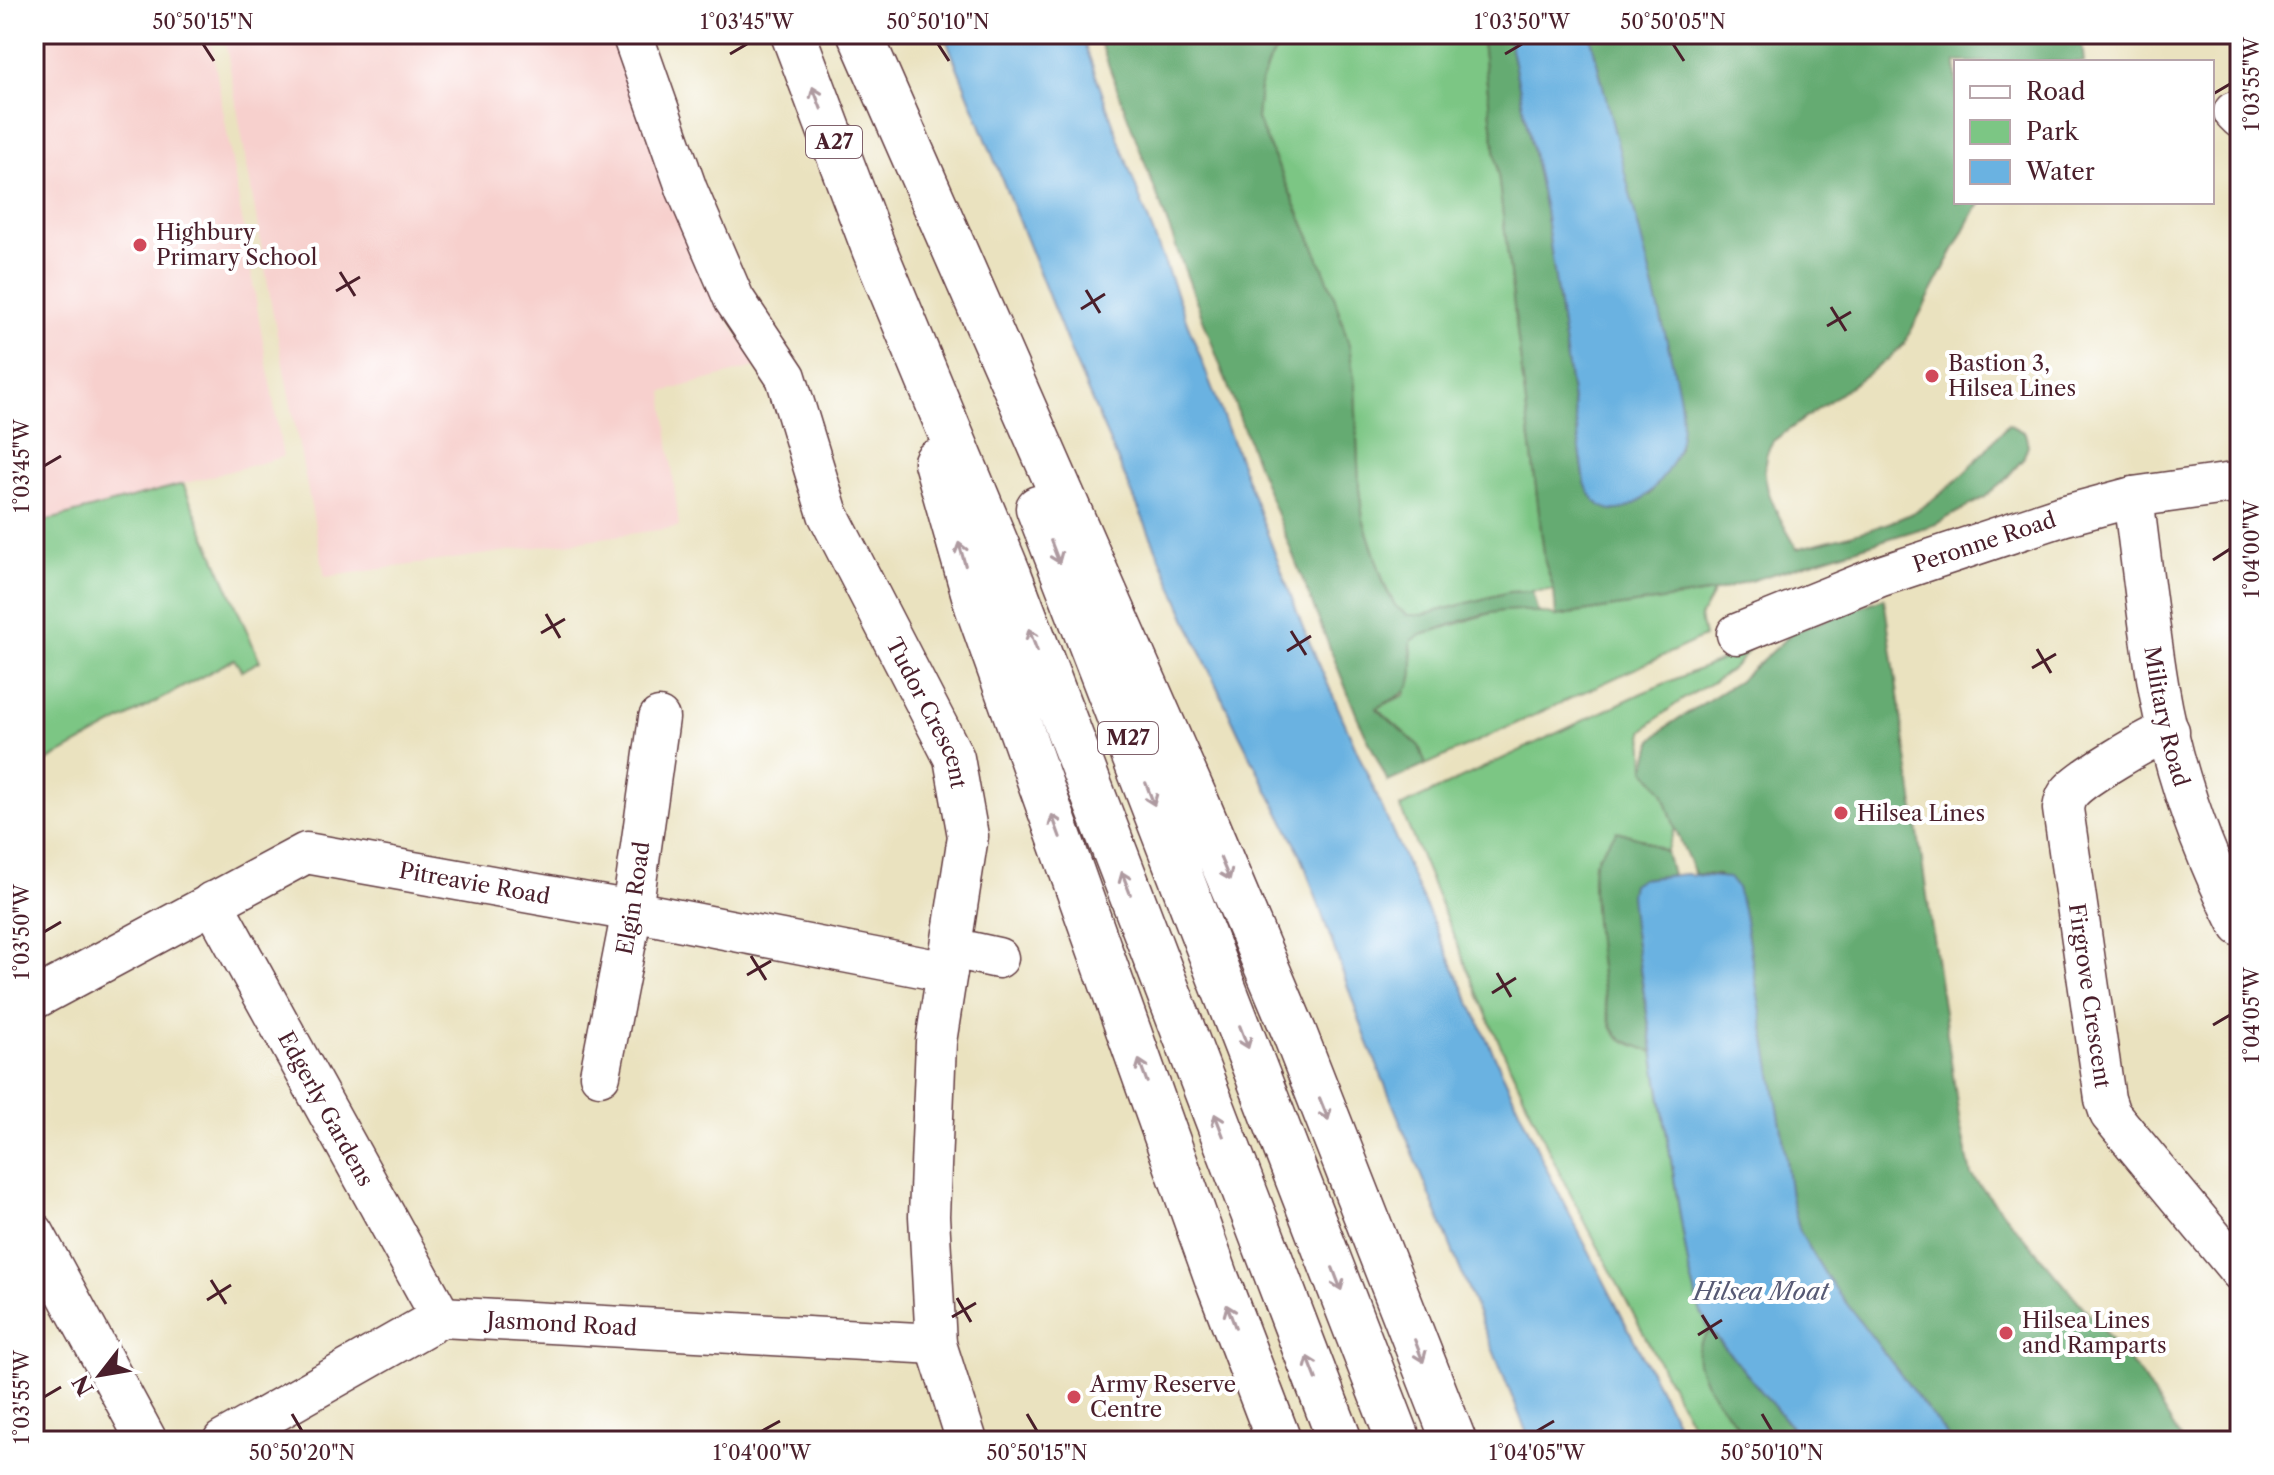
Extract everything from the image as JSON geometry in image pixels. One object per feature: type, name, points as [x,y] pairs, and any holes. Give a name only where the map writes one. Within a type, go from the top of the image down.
[{"type":"highway","name":"A27","points":[[793,34],[874,249]]},
{"type":"highway","points":[[859,34],[1199,807],[1294,1032],[1454,1441]]},
{"type":"highway","name":"M27","points":[[859,34],[1069,590],[1399,1441]]},
{"type":"highway","points":[[874,249],[977,606],[1217,1279],[1279,1441]]},
{"type":"highway","name":"M27","points":[[874,249],[1010,577],[1340,1441]]},
{"type":"street","name":"Tudor Crescent","points":[[632,34],[687,190],[734,299],[786,377],[828,514],[954,758],[968,836],[936,1042],[929,1216],[936,1344],[967,1441]]},
{"type":"street","name":"Peronne Road","points":[[1737,634],[1881,576],[2062,516],[2133,497],[2240,482]]},
{"type":"street","name":"Military Road","points":[[2133,497],[2158,687],[2184,790],[2200,836],[2240,926]]},
{"type":"street","name":"Elgin Road","points":[[600,1075],[632,911],[659,718]]},
{"type":"street","name":"Firgrove Crescent","points":[[2169,731],[2078,785],[2065,800],[2063,809],[2103,1086],[2110,1114],[2240,1271]]},
{"type":"street","name":"Pitreavie Road","points":[[34,999],[306,853],[632,911],[950,960]]},
{"type":"street","name":"Edgerly Gardens","points":[[212,902],[441,1317]]},
{"type":"street","points":[[950,960],[998,958]]},
{"type":"street","points":[[34,1233],[147,1441]]},
{"type":"street","points":[[223,1441],[441,1317]]},
{"type":"street","name":"Jasmond Road","points":[[441,1317],[936,1344]]},
{"type":"shaded area","name":"Highbury Primary School","points":[[34,34],[210,34],[283,457],[34,524]]},
{"type":"shaded area","points":[[224,34],[610,34],[703,283],[758,366],[663,392],[679,527],[325,577],[273,314]]},
{"type":"green space","points":[[1097,34],[1288,34],[1268,63],[1260,86],[1257,119],[1333,292],[1349,345],[1355,386],[1363,519],[1385,587],[1395,606],[1407,615],[1423,615],[1509,592],[1532,591],[1538,613],[1494,612],[1411,641],[1413,676],[1407,689],[1376,708],[1419,746],[1426,765],[1388,782],[1357,716],[1258,467]]},
{"type":"green space","points":[[1288,34],[1481,34],[1545,562],[1554,590],[1509,592],[1423,615],[1407,615],[1395,606],[1385,586],[1363,519],[1355,386],[1349,345],[1313,244],[1257,119],[1260,86],[1268,63]]},
{"type":"green space","points":[[1481,34],[1508,34],[1545,210],[1585,483],[1649,495],[1679,448],[1681,404],[1590,34],[2081,34],[2084,60],[1954,60],[1954,204],[1980,204],[1904,344],[1890,358],[1773,441],[1765,468],[1770,496],[1797,549],[1872,529],[1928,504],[1976,460],[2008,424],[2025,433],[2028,445],[2023,459],[2002,483],[1985,497],[1936,524],[1714,592],[1556,616],[1554,590],[1545,562]]},
{"type":"green space","points":[[183,484],[260,661],[242,671],[234,659],[34,768],[34,524]]},
{"type":"green space","points":[[1714,592],[1700,617],[1704,637],[1426,765],[1419,746],[1376,708],[1405,695],[1413,668],[1411,641],[1421,635],[1504,609],[1522,609],[1556,616]]},
{"type":"green space","points":[[1884,598],[1960,1124],[1971,1175],[2141,1375],[2182,1441],[1951,1441],[1828,1279],[1800,1232],[1791,1197],[1782,1131],[1737,888],[1718,875],[1695,874],[1663,792],[1645,769],[1653,739],[1670,724],[1739,681],[1793,632]]},
{"type":"green space","points":[[1750,648],[1727,673],[1679,702],[1643,731],[1645,769],[1663,792],[1675,828],[1666,852],[1640,838],[1594,863],[1598,950],[1609,1020],[1614,1032],[1622,1039],[1653,1052],[1689,1270],[1700,1310],[1710,1330],[1700,1345],[1703,1378],[1751,1441],[1700,1441],[1559,1172],[1488,1018],[1400,807],[1642,693]]},
{"type":"green space","points":[[1617,831],[1640,838],[1666,852],[1672,875],[1640,879],[1633,926],[1653,1052],[1627,1042],[1615,1032],[1602,979],[1593,900],[1594,867],[1600,853]]},
{"type":"green space","points":[[1710,1330],[1803,1441],[1751,1441],[1734,1421],[1714,1396],[1700,1370],[1697,1358],[1699,1346]]},
{"type":"water","points":[[944,34],[1081,34],[1304,630],[1415,883],[1548,1172],[1686,1441],[1530,1441],[1366,1038],[1301,855],[1204,659],[1075,362]]},
{"type":"water","points":[[1508,34],[1590,34],[1672,361],[1682,416],[1678,448],[1672,463],[1650,493],[1622,509],[1608,509],[1595,501],[1585,483],[1545,210]]},
{"type":"water","name":"Hilsea Moat","points":[[1685,874],[1729,878],[1737,888],[1782,1131],[1791,1197],[1800,1232],[1828,1279],[1951,1441],[1803,1441],[1710,1330],[1700,1310],[1689,1270],[1630,894],[1632,884],[1640,879]]},
{"type":"place","name":"Highbury Primary School","points":[[140,245]]},
{"type":"place","name":"Bastion 3, Hilsea Lines","points":[[1932,376]]},
{"type":"place","name":"Hilsea Lines","points":[[1841,813]]},
{"type":"place","name":"Hilsea Lines and Ramparts","points":[[2006,1333]]},
{"type":"place","name":"Army Reserve Centre","points":[[1074,1397]]}]
